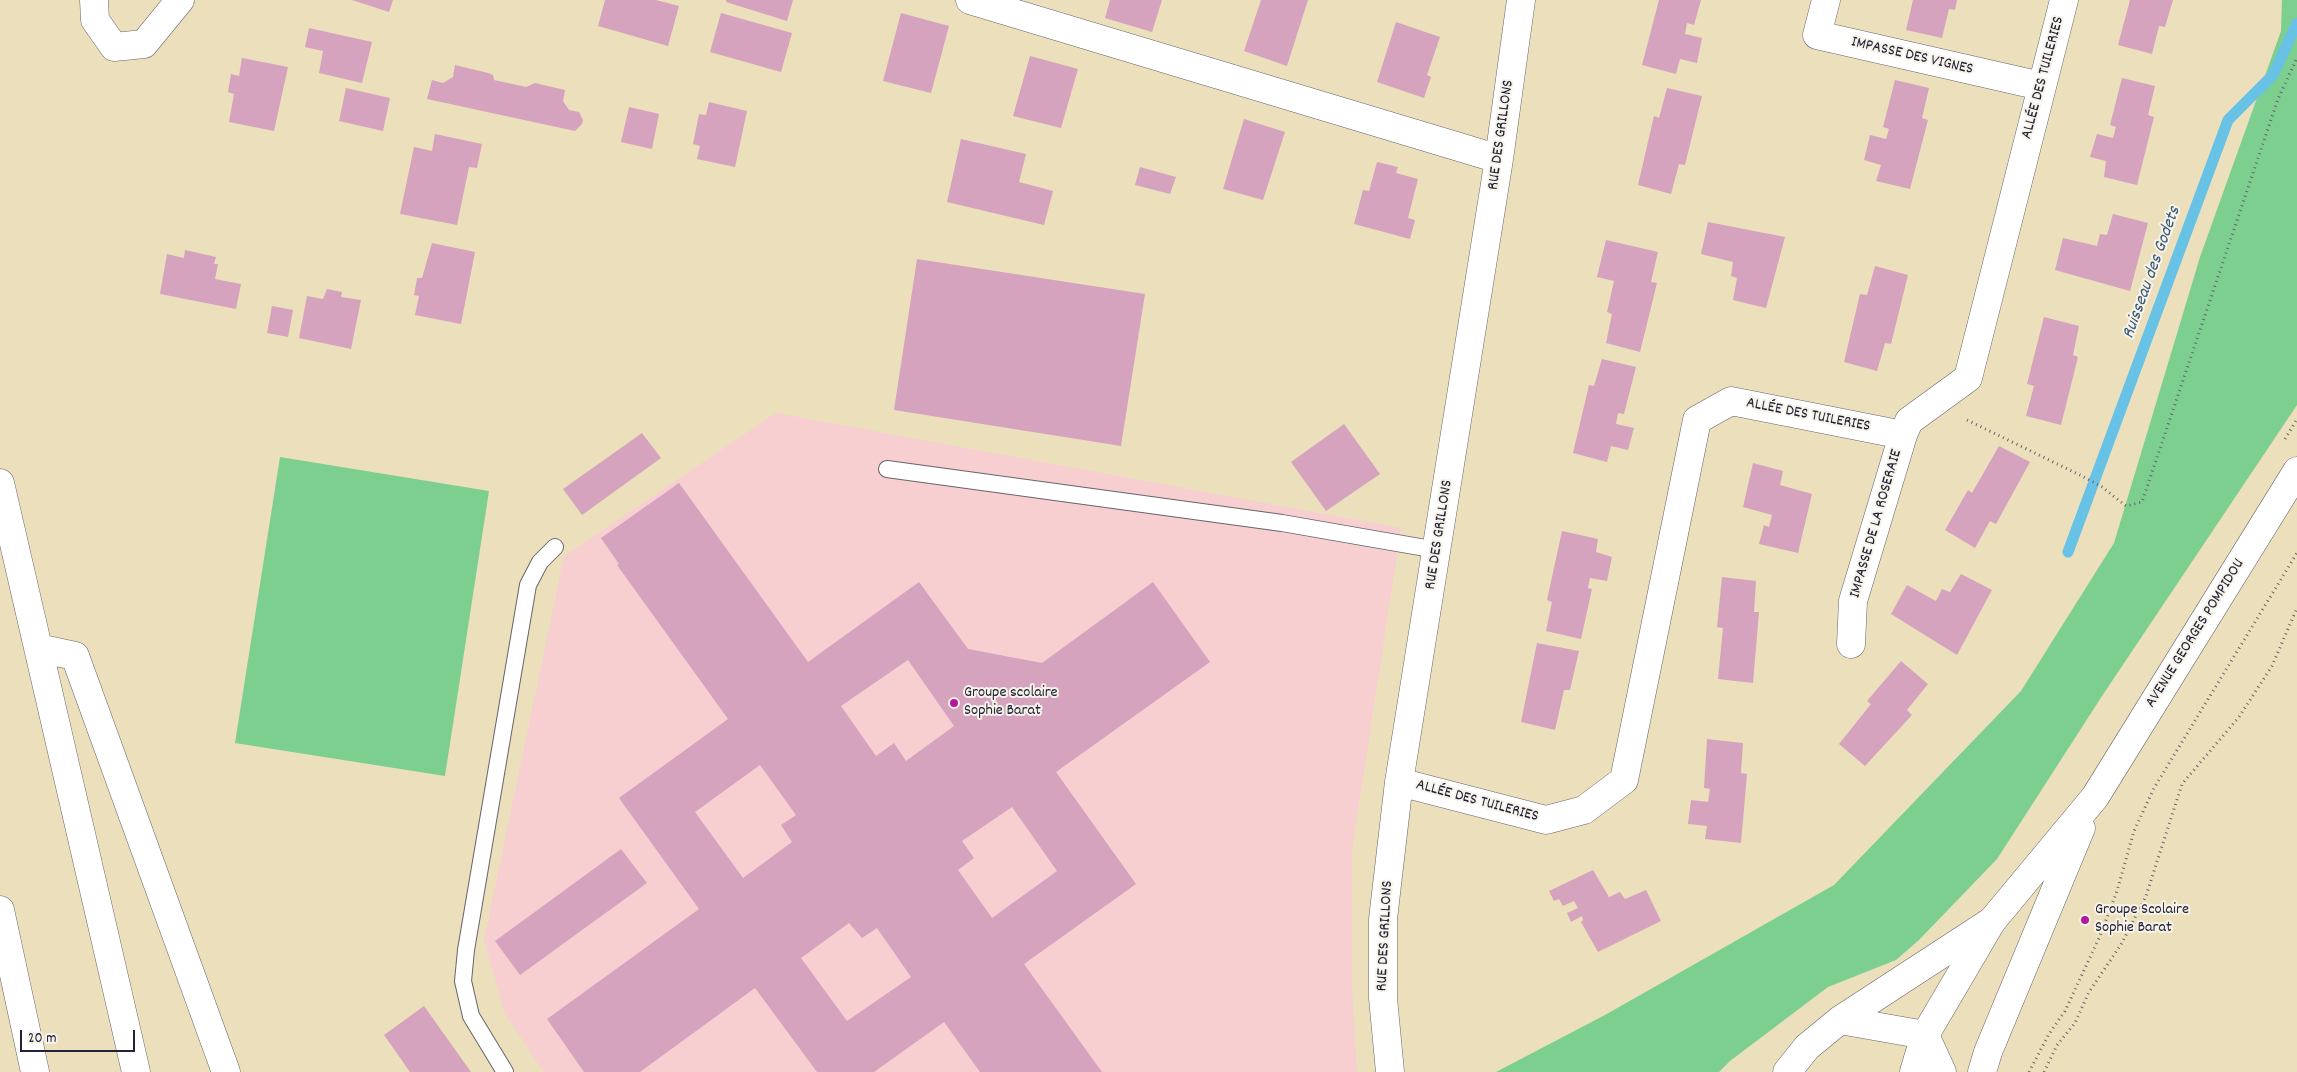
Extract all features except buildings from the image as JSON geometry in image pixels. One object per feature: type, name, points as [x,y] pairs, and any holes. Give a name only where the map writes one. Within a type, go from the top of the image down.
[{"type":"main road","points":[[94,10],[114,47],[144,44],[180,0]]},
{"type":"main road","points":[[970,0],[1499,159]]},
{"type":"main road","name":"RUE DES GRILLONS","points":[[1390,1072],[1382,998],[1383,919],[1399,782],[1438,550],[1499,159],[1521,0]]},
{"type":"main road","name":"IMPASSE DES VIGNES","points":[[1826,0],[1817,35],[2041,86]]},
{"type":"main road","name":"ALLÉE DES TUILERIES","points":[[1399,782],[1546,820],[1584,810],[1624,780],[1697,420],[1731,401],[1903,435],[1909,420],[1968,378],[2064,0]]},
{"type":"main road","name":"IMPASSE DE LA ROSERAIE","points":[[1851,644],[1853,601],[1903,435]]},
{"type":"main road","name":"AVENUE GEORGES POMPIDOU","points":[[1914,1072],[1925,1035],[1992,921],[2095,797],[2297,472]]},
{"type":"main road","points":[[0,483],[136,1072]]},
{"type":"main road","points":[[38,648],[75,656],[226,1072]]},
{"type":"main road","name":"AVENUE GEORGES POMPIDOU","points":[[1982,1072],[1988,1052],[2044,915],[2095,797]]},
{"type":"main road","points":[[0,910],[35,1072]]},
{"type":"main road","points":[[1787,1072],[1807,1047],[1840,1020],[1992,921]]},
{"type":"main road","points":[[1840,1020],[1925,1035],[1942,1072]]},
{"type":"lane","points":[[887,469],[1282,523],[1438,550]]},
{"type":"lane","points":[[505,1072],[471,1016],[463,981],[466,950],[528,585],[540,562],[555,547]]},
{"type":"path","points":[[1936,402],[1983,430],[2082,476],[2126,506],[2142,502],[2278,99],[2297,58]]},
{"type":"path","points":[[2029,1072],[2049,1034],[2065,1011],[2100,936],[2117,891],[2134,831],[2154,788],[2297,553]]},
{"type":"path","points":[[2044,1072],[2057,1045],[2075,1023],[2089,992],[2122,943],[2146,896],[2182,784],[2239,717],[2272,666],[2297,608]]},
{"type":"shaded area","name":"Groupe scolaire Sophie Barat","points":[[776,413],[1401,528],[1352,850],[1352,988],[1357,1072],[544,1072],[504,1012],[484,940],[564,556]]},
{"type":"green space","points":[[2282,0],[2297,0],[2297,405],[2104,693],[1997,859],[1919,940],[1896,960],[1828,987],[1730,1061],[1719,1072],[1496,1072],[1605,1015],[1834,885],[2021,691],[2114,543],[2200,257],[2281,31]]},
{"type":"green space","points":[[280,457],[489,491],[445,776],[235,743]]},
{"type":"waterway","name":"Ruisseau des Godets","points":[[2068,552],[2228,120],[2273,75],[2297,23]]},
{"type":"place","name":"Groupe scolaire Sophie Barat","points":[[954,703]]},
{"type":"place","name":"Groupe Scolaire Sophie Barat","points":[[2085,920]]}]
